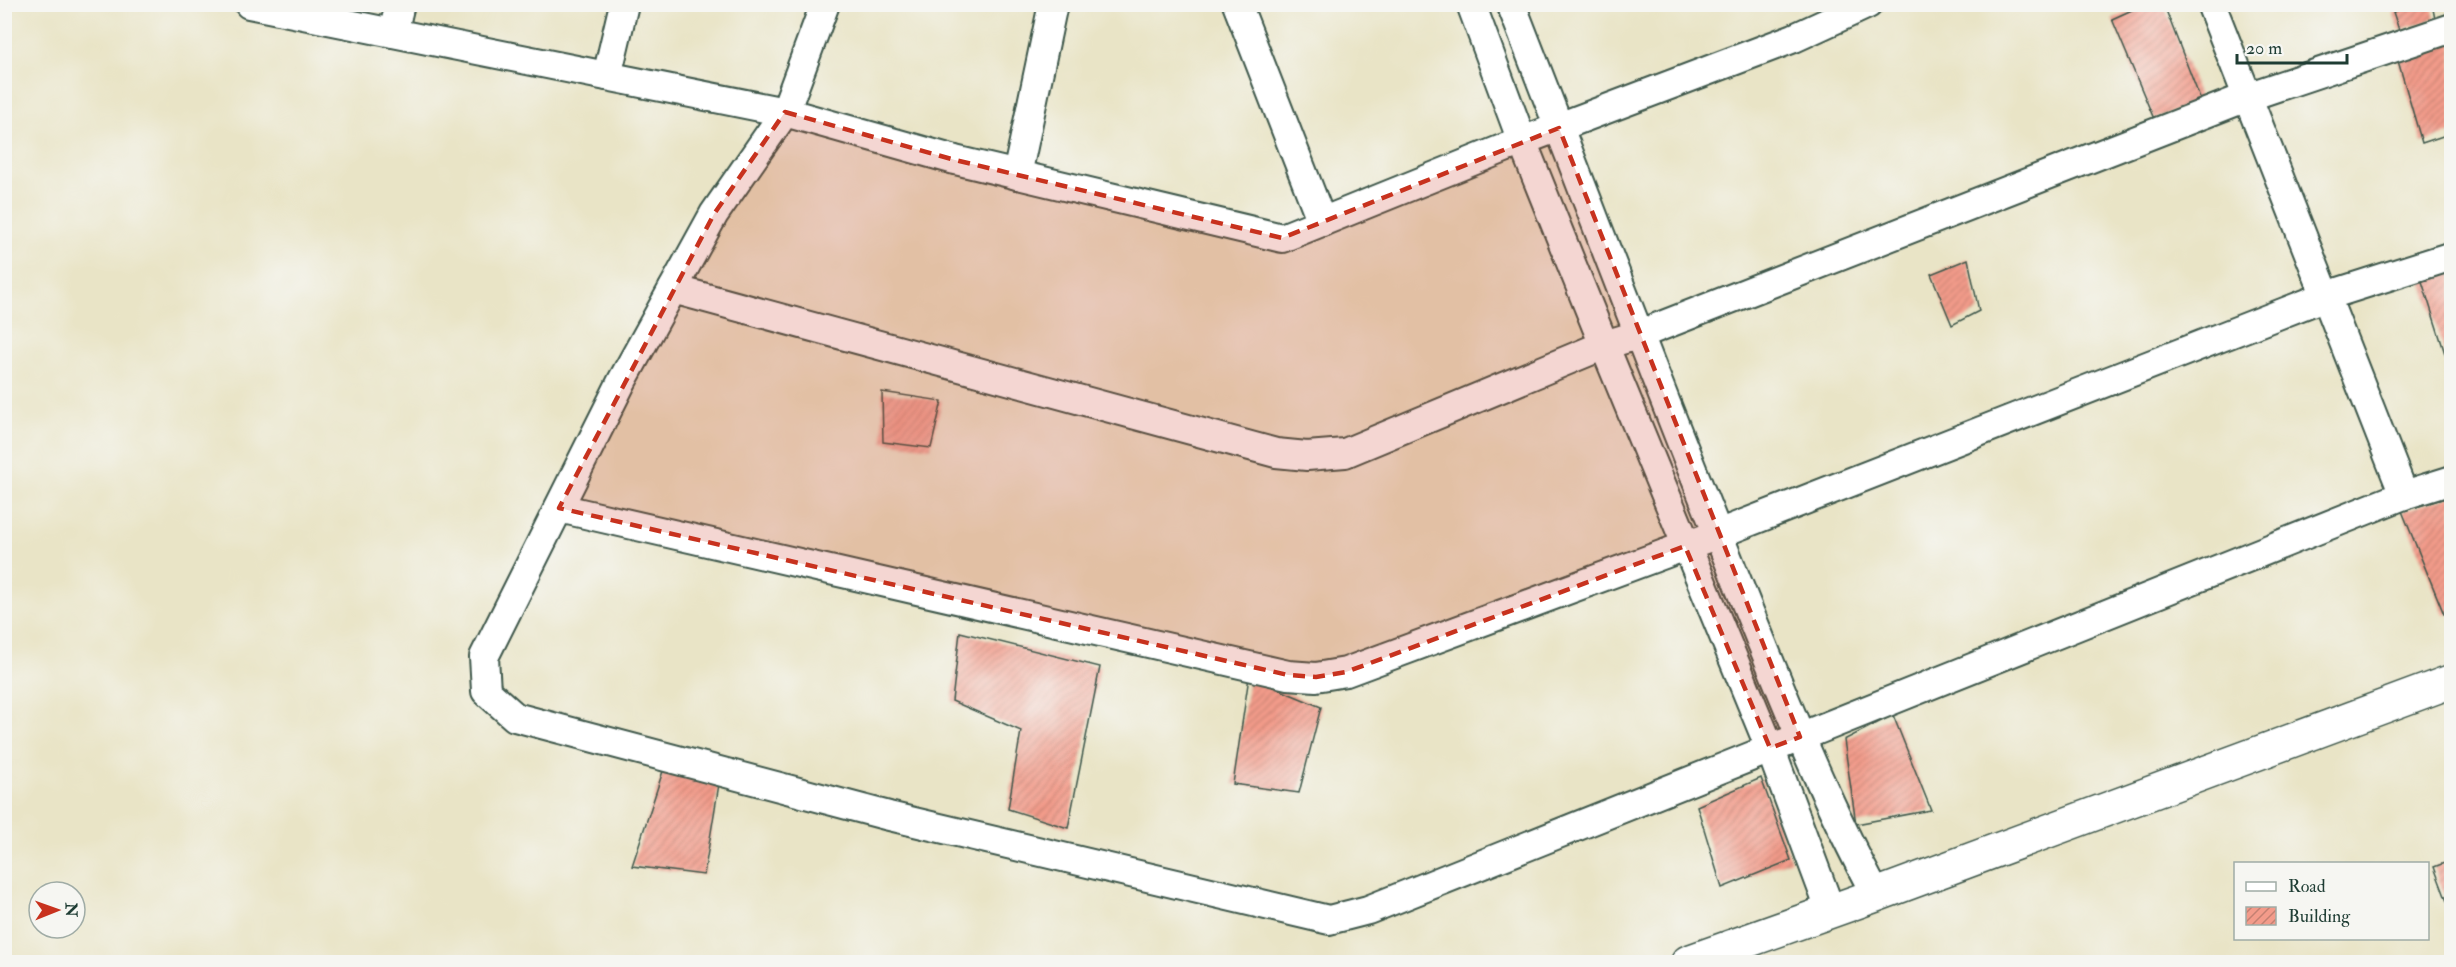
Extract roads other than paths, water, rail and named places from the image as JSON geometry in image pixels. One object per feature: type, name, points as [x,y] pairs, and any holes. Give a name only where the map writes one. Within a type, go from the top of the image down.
[{"type":"main road","points":[[1688,963],[2451,681]]},
{"type":"street","points":[[249,4],[785,112],[955,160],[1282,238],[1522,141],[1794,38],[1868,4]]},
{"type":"street","points":[[393,33],[400,4]]},
{"type":"street","points":[[607,76],[624,4]]},
{"type":"street","points":[[825,4],[785,112],[714,214],[622,381],[484,657],[486,691],[515,717],[889,816],[1329,920],[1368,910],[1770,747],[2404,495],[2451,480]]},
{"type":"street","points":[[1017,175],[1053,4]]},
{"type":"street","points":[[1237,4],[1322,222]]},
{"type":"street","points":[[1471,4],[1522,141],[1604,345],[1685,546],[1770,747],[1831,912]]},
{"type":"street","points":[[1511,4],[1638,335],[1800,737],[1845,838],[1876,895]]},
{"type":"street","points":[[2211,4],[2404,495]]},
{"type":"street","points":[[673,289],[1276,453],[1307,456],[1345,453],[1604,345],[1638,335],[2247,96],[2451,28]]},
{"type":"street","points":[[559,508],[1288,675],[1316,677],[1346,672],[1718,534],[2326,296],[2451,256]]}]
